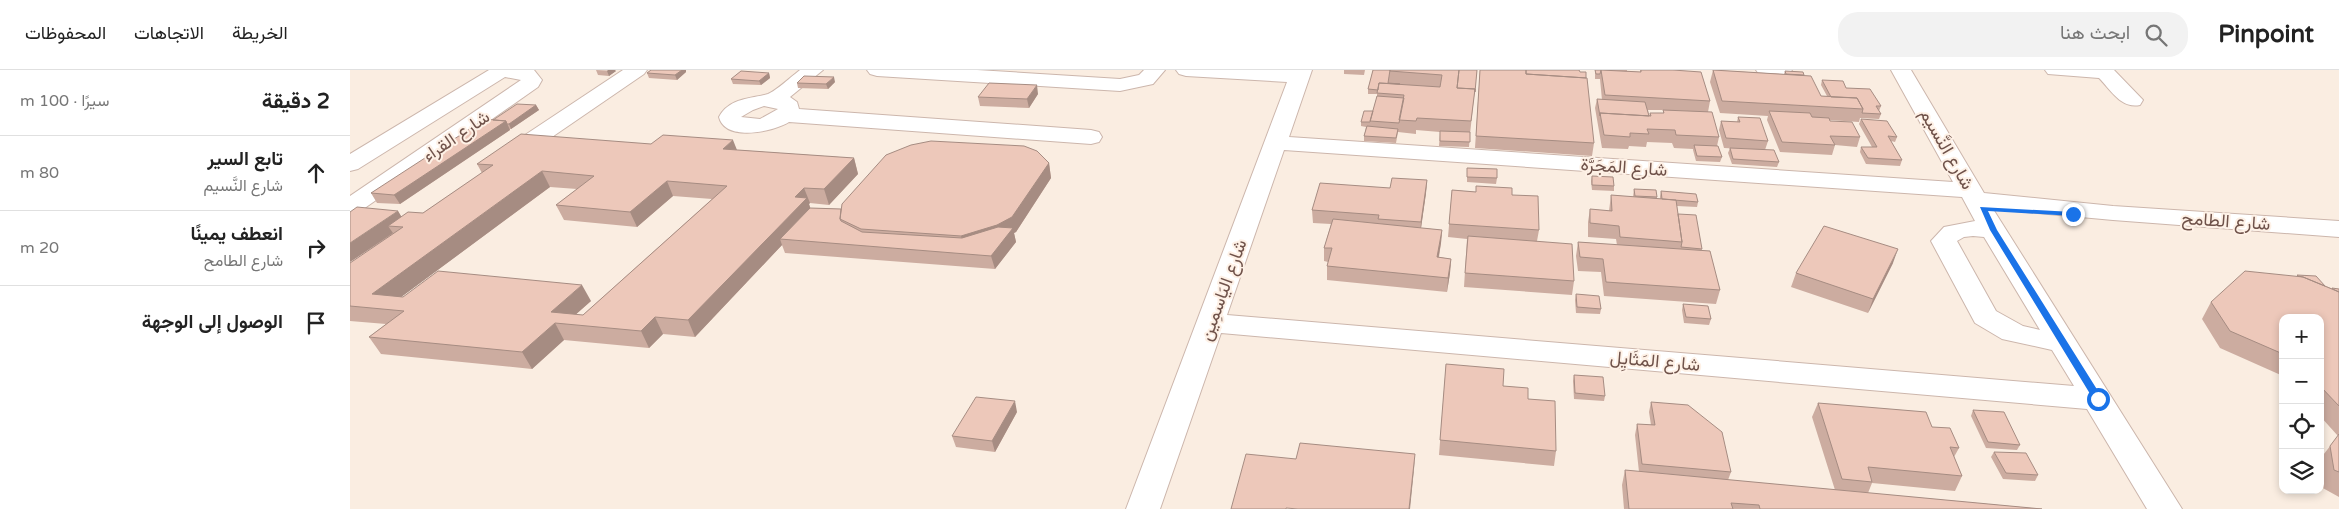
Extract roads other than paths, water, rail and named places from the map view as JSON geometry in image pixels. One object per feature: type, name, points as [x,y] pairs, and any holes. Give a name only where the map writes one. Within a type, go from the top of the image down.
[{"type":"street","name":"شارع القراء","points":[[350,164],[503,70],[526,74],[532,80],[531,83],[350,207]]},
{"type":"street","points":[[493,167],[637,70]]},
{"type":"street","points":[[813,70],[779,108],[1091,137]]},
{"type":"street","points":[[877,70],[1120,85],[1146,80],[1155,70]]},
{"type":"street","points":[[1186,70],[1300,73]]},
{"type":"street","points":[[1766,70],[1782,70]]},
{"type":"street","name":"شارع النَّسيم","points":[[1901,70],[1981,207],[2165,509]]},
{"type":"street","points":[[2055,70],[2104,71],[2132,100]]},
{"type":"street","name":"شارع اليَاسمِين","points":[[1144,509],[1277,143],[1300,73]]},
{"type":"street","name":"شارع المَجَرَّة","points":[[1277,143],[1981,207]]},
{"type":"street","points":[[1981,207],[1946,237],[1944,241],[1985,317],[1996,326],[2024,337],[2063,342]]},
{"type":"street","name":"شارع الطامح","points":[[1981,207],[2073,214],[2113,213],[2339,229]]},
{"type":"street","name":"شارع المَثَايِل","points":[[1211,323],[2098,399]]}]
